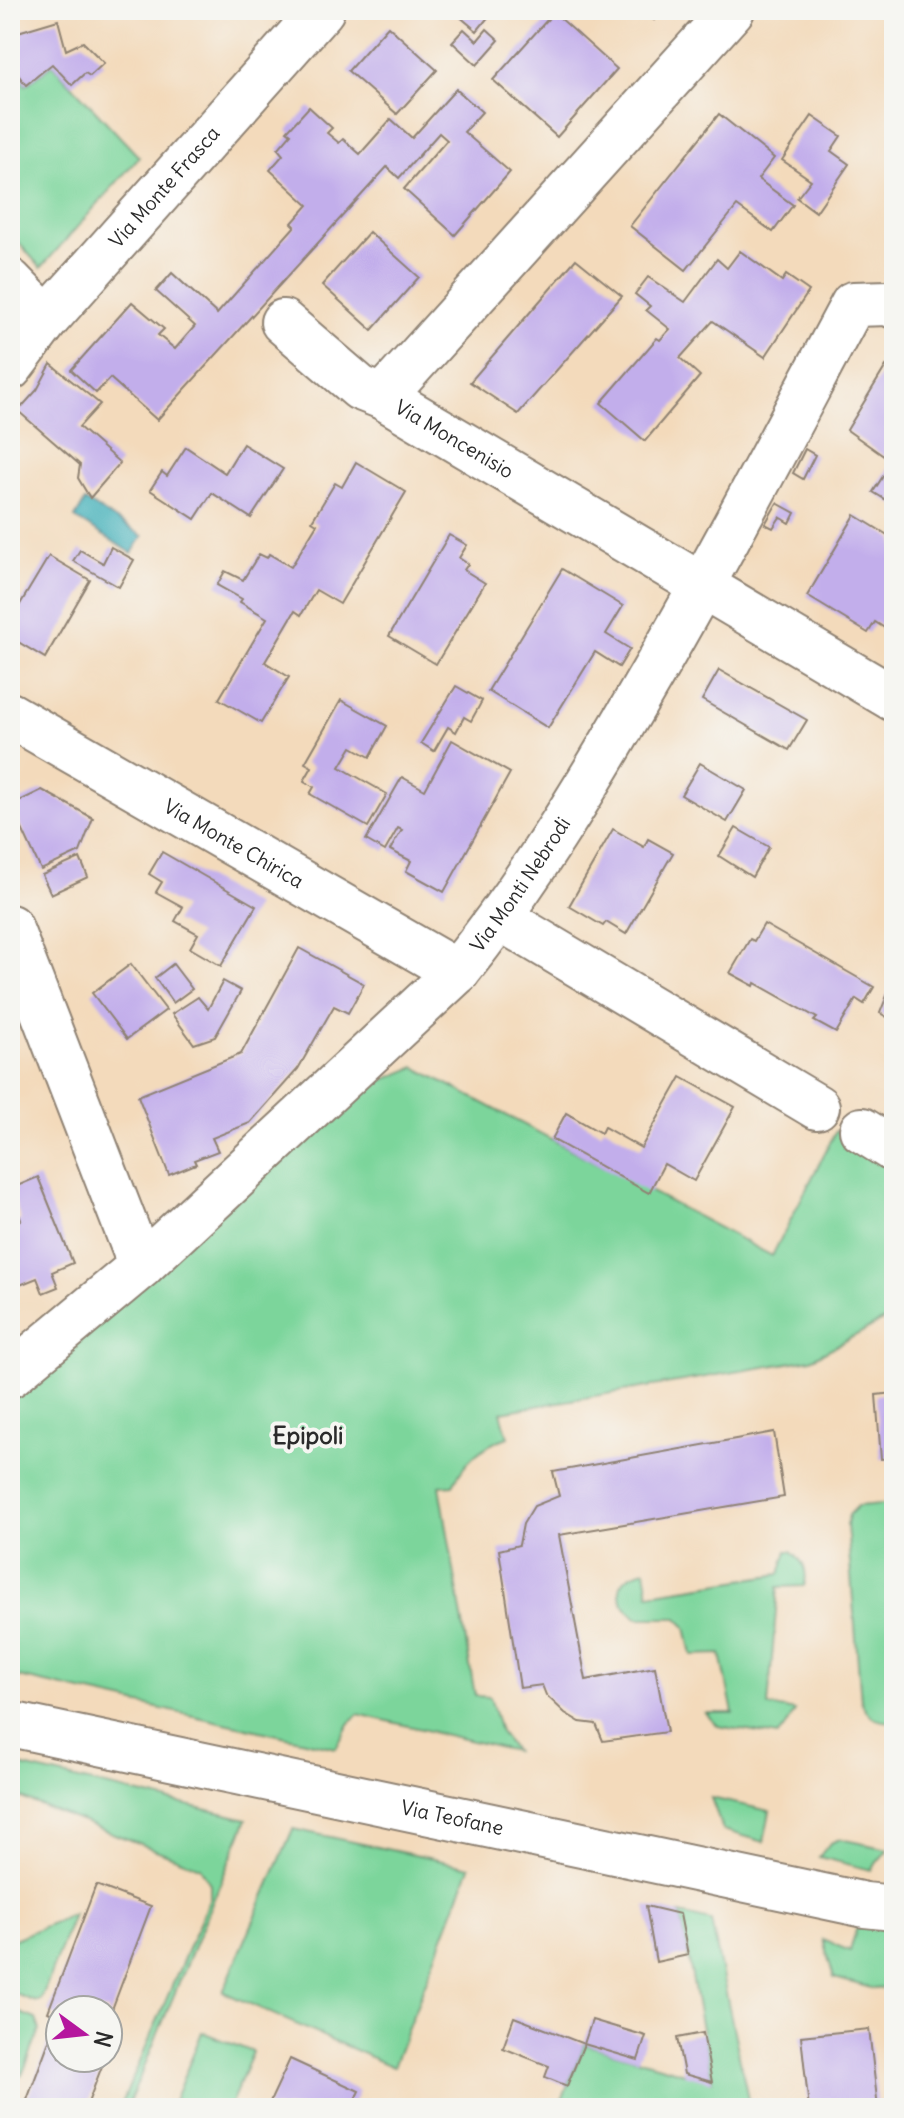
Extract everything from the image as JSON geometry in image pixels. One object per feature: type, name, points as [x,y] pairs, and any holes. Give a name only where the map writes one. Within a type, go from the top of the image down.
[{"type":"street","name":"Via Monte Frasca","points":[[10,368],[47,319],[322,10]]},
{"type":"street","name":"Via Moncenisio","points":[[732,10],[383,397],[894,699]]},
{"type":"street","points":[[10,281],[47,319]]},
{"type":"street","name":"Via Monti Nebrodi","points":[[10,1375],[141,1266],[457,972],[500,918],[592,776],[703,585],[853,304],[890,303],[894,306]]},
{"type":"street","points":[[283,322],[360,388],[383,397]]},
{"type":"street","name":"Via Monte Chirica","points":[[10,715],[457,972]]},
{"type":"street","points":[[500,918],[817,1107]]},
{"type":"street","points":[[10,927],[141,1266]]},
{"type":"street","name":"Via Teofane","points":[[10,1724],[850,1902],[894,1908]]},
{"type":"green space","points":[[52,64],[139,157],[41,268],[10,233],[10,75],[16,72],[26,85]]},
{"type":"green space","points":[[415,1067],[772,1256],[836,1131],[894,1169],[894,1315],[811,1359],[501,1412],[508,1437],[475,1455],[453,1485],[440,1486],[475,1696],[490,1697],[500,1732],[514,1751],[358,1714],[336,1748],[10,1675],[10,1394],[364,1088]]},
{"type":"green space","points":[[894,1503],[894,1527],[886,1529],[894,1613],[894,1722],[873,1718],[861,1701],[847,1525],[849,1515],[858,1506]]},
{"type":"green space","points":[[787,1551],[791,1551],[801,1562],[805,1581],[804,1586],[778,1587],[768,1706],[795,1711],[777,1736],[718,1726],[705,1713],[733,1713],[721,1654],[692,1655],[686,1627],[677,1618],[637,1618],[624,1604],[620,1590],[622,1584],[627,1578],[645,1570],[649,1594],[780,1574]]},
{"type":"green space","points":[[11,1764],[247,1819],[127,2108],[120,2108],[210,1897],[210,1884],[200,1867],[11,1794]]},
{"type":"green space","points":[[711,1798],[770,1811],[764,1842],[723,1830]]},
{"type":"green space","points":[[293,1829],[470,1867],[393,2067],[223,1992]]},
{"type":"green space","points":[[840,1839],[888,1849],[871,1870],[819,1857],[830,1843]]},
{"type":"green space","points":[[73,1914],[41,2000],[36,2002],[10,1992],[10,1941]]},
{"type":"green space","points":[[680,1914],[711,1921],[750,2108],[559,2108],[584,2044],[712,2081]]},
{"type":"green space","points":[[858,1923],[894,1928],[894,1987],[875,1989],[834,1978],[823,1940],[850,1951]]},
{"type":"green space","points":[[10,2009],[36,2019],[40,2030],[22,2075],[16,2079],[10,2077]]},
{"type":"green space","points":[[202,2032],[253,2052],[229,2108],[171,2108]]},
{"type":"water","points":[[85,501],[143,536],[132,553],[75,518]]},
{"type":"building","points":[[452,10],[494,10],[477,31]]},
{"type":"building","points":[[538,10],[565,10],[559,17],[617,69],[557,137],[493,80],[548,19]]},
{"type":"building","points":[[643,10],[663,10],[654,20]]},
{"type":"building","points":[[58,20],[66,50],[83,42],[104,63],[90,76],[85,73],[72,85],[52,64],[26,85],[10,64],[10,39],[18,32]]},
{"type":"building","points":[[388,26],[437,70],[397,114],[348,71]]},
{"type":"building","points":[[464,29],[477,41],[487,29],[499,40],[477,65],[452,42]]},
{"type":"building","points":[[456,89],[482,112],[464,132],[510,172],[455,235],[404,189],[447,140],[439,133],[399,178],[387,167],[157,420],[110,378],[96,393],[71,370],[132,302],[164,329],[158,335],[175,349],[195,326],[156,291],[172,273],[217,314],[295,226],[292,223],[308,205],[270,170],[283,155],[278,149],[291,134],[287,131],[309,107],[332,128],[327,133],[339,143],[343,139],[360,154],[391,119],[412,138]]},
{"type":"building","points":[[719,114],[774,158],[758,179],[793,205],[773,232],[737,206],[686,270],[630,226]]},
{"type":"building","points":[[812,116],[841,136],[831,151],[849,164],[816,212],[797,198],[811,180],[782,160]]},
{"type":"building","points":[[369,232],[419,277],[372,330],[322,285]]},
{"type":"building","points":[[740,251],[782,281],[786,275],[809,291],[765,357],[713,321],[680,358],[700,376],[645,441],[601,403],[657,338],[660,340],[670,329],[646,310],[650,306],[635,294],[648,277],[685,302],[717,259],[727,268]]},
{"type":"building","points":[[576,259],[622,296],[518,414],[470,382]]},
{"type":"building","points":[[51,364],[100,404],[79,427],[120,463],[90,498],[78,478],[80,465],[18,411],[37,390]]},
{"type":"building","points":[[886,366],[894,371],[894,505],[873,492],[892,462],[847,430]]},
{"type":"building","points":[[243,444],[283,469],[251,518],[212,493],[195,519],[150,490],[162,472],[167,476],[186,447],[225,473]]},
{"type":"building","points":[[805,449],[815,455],[803,479],[793,473]]},
{"type":"building","points":[[356,462],[406,492],[340,604],[316,590],[301,615],[295,611],[265,662],[289,677],[261,723],[219,699],[267,618],[217,585],[225,571],[243,580],[259,554],[267,558],[269,554],[291,567],[317,524],[312,521],[335,483],[342,487]]},
{"type":"building","points":[[777,503],[795,513],[790,523],[780,517],[773,528],[765,524]]},
{"type":"building","points":[[855,515],[894,539],[894,634],[875,622],[868,633],[807,596]]},
{"type":"building","points":[[449,535],[467,545],[459,558],[468,564],[464,570],[485,583],[436,664],[389,636]]},
{"type":"building","points":[[111,547],[134,560],[119,587],[73,561],[80,550],[103,563]]},
{"type":"building","points":[[49,556],[90,580],[45,658],[10,637],[10,607],[16,611]]},
{"type":"building","points":[[562,569],[623,606],[606,634],[630,649],[619,667],[595,652],[548,728],[488,691]]},
{"type":"building","points":[[719,670],[807,720],[789,750],[702,700]]},
{"type":"building","points":[[456,686],[482,701],[471,721],[464,717],[456,732],[448,727],[434,751],[421,743]]},
{"type":"building","points":[[341,700],[387,726],[370,757],[352,747],[340,767],[387,794],[368,827],[310,794],[314,787],[304,781],[312,767],[305,763]]},
{"type":"building","points":[[452,740],[510,773],[444,892],[406,871],[411,861],[390,850],[402,830],[398,828],[385,851],[366,840],[402,777],[425,790]]},
{"type":"building","points":[[700,763],[746,790],[727,822],[681,795]]},
{"type":"building","points":[[42,790],[93,818],[80,852],[41,870],[11,805]]},
{"type":"building","points":[[736,828],[769,847],[752,877],[719,856]]},
{"type":"building","points":[[613,829],[644,847],[648,839],[673,853],[626,934],[606,922],[603,926],[569,906]]},
{"type":"building","points":[[162,852],[256,906],[221,966],[190,948],[198,934],[175,921],[183,907],[156,892],[162,882],[149,874]]},
{"type":"building","points":[[80,858],[88,877],[51,894],[42,875]]},
{"type":"building","points":[[764,924],[874,987],[864,1004],[856,999],[836,1033],[814,1021],[817,1018],[755,983],[754,986],[730,973],[750,939],[754,941]]},
{"type":"building","points":[[299,948],[364,984],[348,1013],[334,1006],[298,1069],[250,1123],[212,1138],[218,1151],[194,1160],[196,1164],[169,1175],[138,1096],[241,1054]]},
{"type":"building","points":[[131,964],[166,1010],[127,1039],[92,993]]},
{"type":"building","points":[[173,964],[192,989],[173,1003],[155,978]]},
{"type":"building","points":[[894,978],[894,1021],[880,1013]]},
{"type":"building","points":[[223,981],[241,991],[215,1037],[194,1044],[172,1014],[198,997],[208,1009]]},
{"type":"building","points":[[681,1077],[735,1107],[694,1181],[664,1164],[649,1193],[552,1139],[566,1113],[601,1133],[604,1127],[641,1148]]},
{"type":"building","points":[[38,1177],[73,1263],[52,1272],[58,1287],[43,1293],[37,1278],[10,1289],[10,1224],[21,1220],[10,1189]]},
{"type":"building","points":[[894,1393],[894,1458],[881,1459],[876,1395]]},
{"type":"building","points":[[774,1432],[784,1497],[559,1535],[586,1680],[655,1667],[667,1732],[603,1741],[596,1724],[580,1722],[565,1713],[546,1695],[542,1685],[520,1688],[499,1550],[519,1545],[523,1524],[534,1506],[559,1496],[553,1472]]},
{"type":"building","points":[[96,1885],[151,1906],[118,1994],[55,1994]]},
{"type":"building","points":[[646,1906],[680,1914],[688,1955],[656,1962]]},
{"type":"building","points":[[514,2017],[584,2044],[567,2086],[545,2077],[549,2066],[503,2048]]},
{"type":"building","points":[[592,2020],[646,2036],[638,2060],[584,2044]]},
{"type":"building","points":[[869,2029],[878,2108],[809,2108],[801,2036]]},
{"type":"building","points":[[703,2033],[712,2082],[684,2074],[677,2038]]},
{"type":"building","points":[[44,2054],[44,2074],[99,2074],[86,2108],[24,2108]]},
{"type":"building","points":[[290,2059],[359,2091],[351,2108],[267,2108]]},
{"type":"district","name":"Epipoli","points":[[308,1436]]}]
